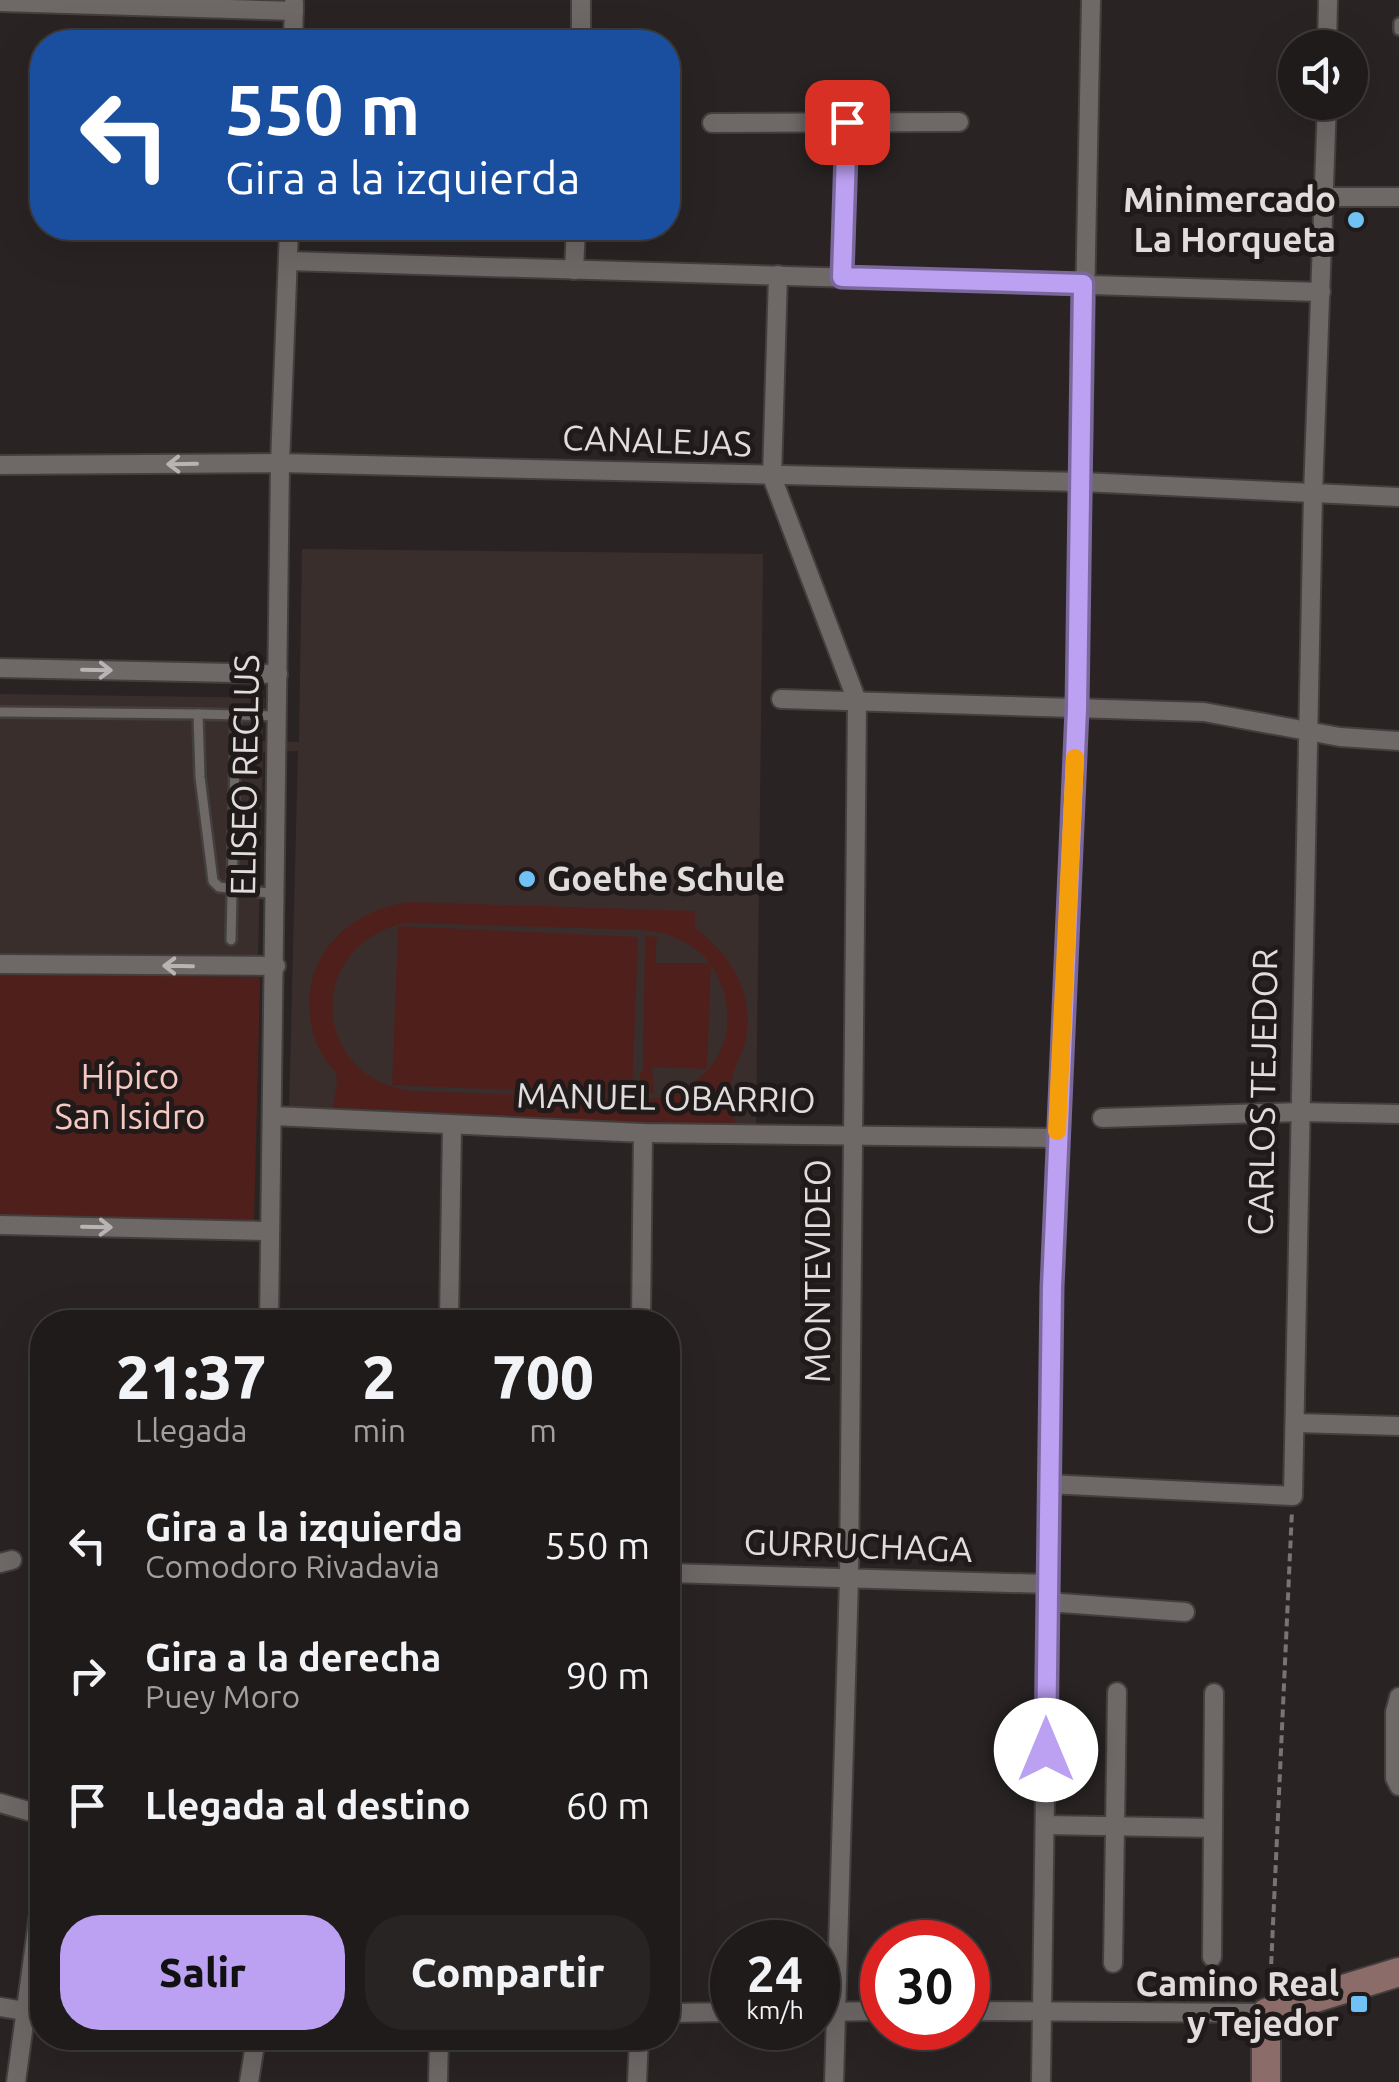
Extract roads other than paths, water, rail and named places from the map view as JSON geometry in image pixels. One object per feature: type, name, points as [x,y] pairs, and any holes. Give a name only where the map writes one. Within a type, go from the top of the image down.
[{"type":"main road","points":[[1266,2082],[1266,2012],[1399,1972]]},
{"type":"street","points":[[581,0],[581,30]]},
{"type":"street","points":[[1041,2082],[1048,1484],[1057,1138],[1077,709],[1091,0]]},
{"type":"street","points":[[1327,30],[1328,0]]},
{"type":"street","points":[[0,2],[294,6]]},
{"type":"street","name":"CARLOS TEJEDOR","points":[[1048,1484],[1293,1496],[1312,494],[1326,120]]},
{"type":"street","points":[[842,277],[847,122]]},
{"type":"street","points":[[712,123],[958,122]]},
{"type":"street","points":[[1326,197],[1399,198]]},
{"type":"street","name":"ELISEO RECLUS","points":[[268,1310],[274,1116],[280,463],[289,240]]},
{"type":"street","points":[[574,270],[575,240]]},
{"type":"street","points":[[288,261],[1321,292]]},
{"type":"street","points":[[772,477],[778,275]]},
{"type":"street","name":"CANALEJAS","points":[[0,465],[280,463],[1082,482],[1399,497]]},
{"type":"street","name":"MONTEVIDEO","points":[[772,477],[857,701],[849,1578],[831,1920]]},
{"type":"street","points":[[0,668],[278,674]]},
{"type":"street","points":[[781,698],[1204,712],[1340,737],[1399,742]]},
{"type":"street","points":[[0,964],[276,966]]},
{"type":"street","points":[[1102,1118],[1299,1112],[1399,1114]]},
{"type":"street","name":"MANUEL OBARRIO","points":[[274,1116],[643,1133],[1057,1138]]},
{"type":"street","points":[[449,1310],[452,1125]]},
{"type":"street","points":[[641,1310],[643,1133]]},
{"type":"street","points":[[0,1225],[270,1231]]},
{"type":"street","points":[[1296,1424],[1399,1426]]},
{"type":"street","name":"GURRUCHAGA","points":[[680,1573],[849,1578],[1047,1593],[1185,1612]]},
{"type":"street","points":[[1113,1962],[1117,1692]]},
{"type":"street","points":[[1212,1958],[1214,1693]]},
{"type":"street","points":[[1399,1697],[1395,1729],[1399,1786]]},
{"type":"street","points":[[0,1803],[30,1812]]},
{"type":"street","points":[[1045,1825],[1213,1828]]},
{"type":"street","points":[[0,2007],[30,2012]]},
{"type":"street","points":[[990,2010],[1266,2012]]},
{"type":"street","points":[[680,2013],[710,2012]]},
{"type":"street","points":[[16,2082],[30,2028]]},
{"type":"street","points":[[249,2082],[254,2050]]},
{"type":"street","points":[[438,2082],[439,2050]]},
{"type":"street","points":[[637,2082],[638,2050]]},
{"type":"street","name":"MONTEVIDEO","points":[[830,2050],[834,2082]]},
{"type":"lane","points":[[0,712],[278,716]]},
{"type":"lane","points":[[198,714],[209,871],[219,887],[276,894]]},
{"type":"lane","points":[[230,940],[236,715]]},
{"type":"place","name":"Minimercado La Horqueta","points":[[1356,220]]},
{"type":"place","name":"Goethe Schule","points":[[527,879]]},
{"type":"place","name":"Camino Real y Tejedor","points":[[1359,2004]]},
{"type":"park label","name":"Hípico San Isidro","points":[[130,1097]]}]
